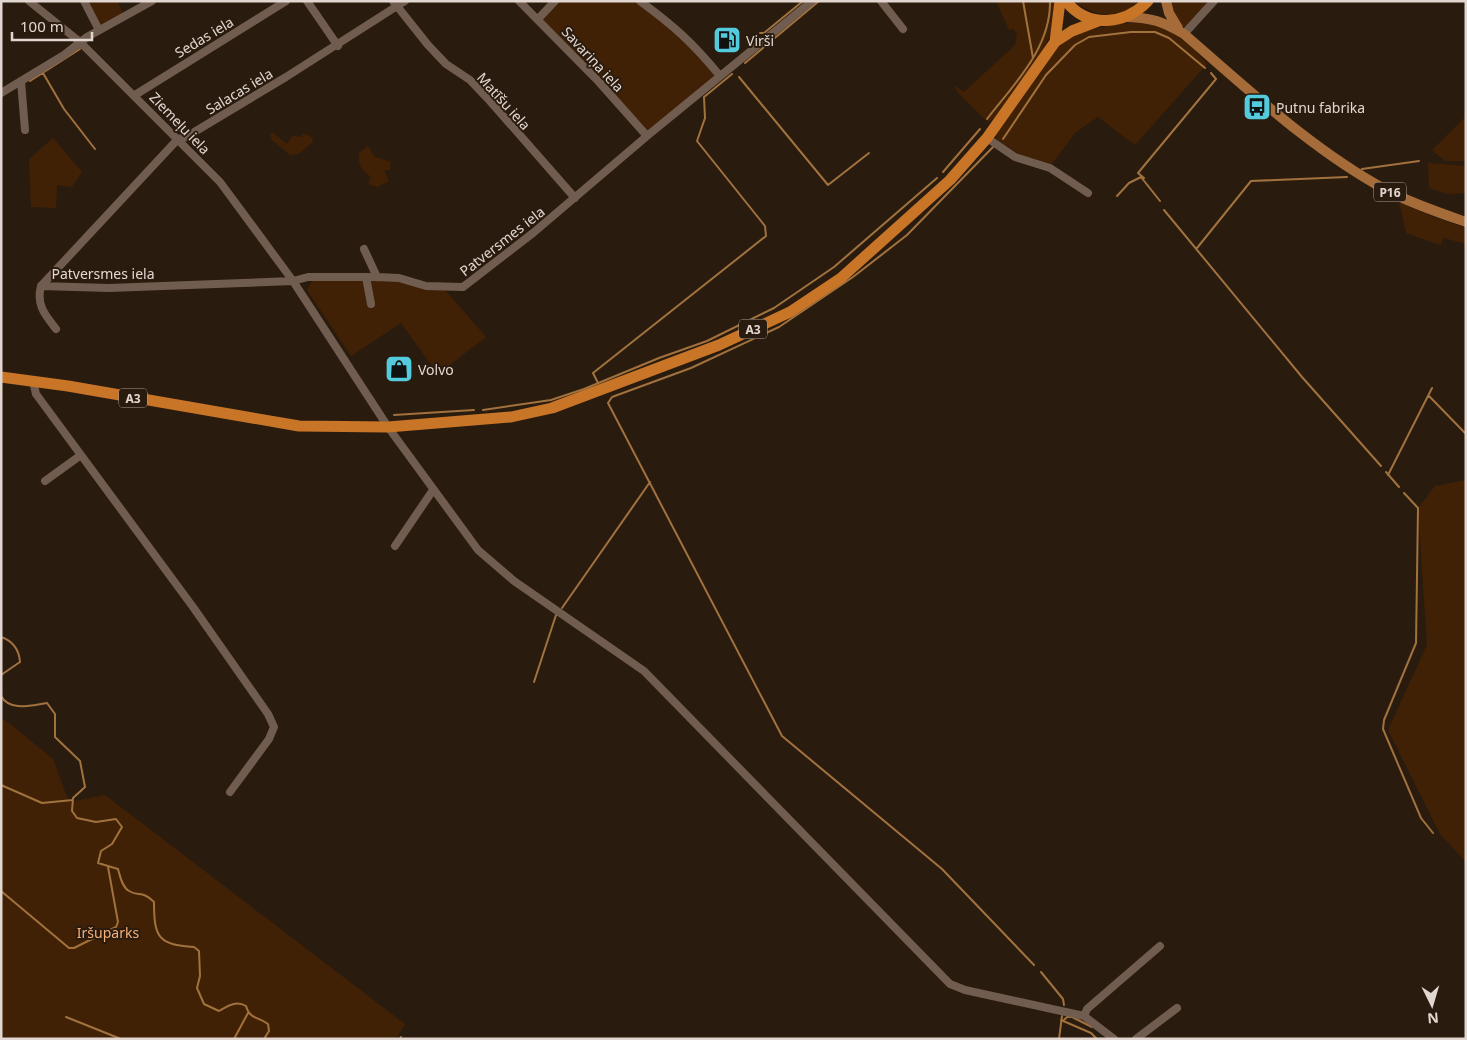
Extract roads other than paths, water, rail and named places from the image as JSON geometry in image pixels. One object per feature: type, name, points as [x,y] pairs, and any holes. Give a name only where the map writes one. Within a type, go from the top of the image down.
[{"type":"highway","name":"A3","points":[[1055,42],[1060,1]]},
{"type":"highway","name":"A3","points":[[1066,1],[1076,12],[1098,21]]},
{"type":"highway","name":"A3","points":[[1,377],[290,425],[388,427],[511,417],[552,408],[719,345],[790,312],[841,278],[928,202],[988,138],[1055,42],[1072,31],[1098,21],[1118,20],[1127,17],[1140,10],[1148,1]]},
{"type":"main road","name":"P16","points":[[1166,1],[1172,19],[1184,34],[1292,126],[1341,163],[1397,195],[1466,222]]},
{"type":"main road","name":"P16","points":[[1127,17],[1156,20],[1184,34]]},
{"type":"street","name":"Ziemeļu iela","points":[[29,1],[80,42],[220,182],[293,281],[388,427],[407,450],[433,490],[478,550],[514,581],[644,671],[950,984],[965,990],[1084,1016]]},
{"type":"street","points":[[84,1],[99,30]]},
{"type":"street","points":[[1,93],[99,30],[152,1]]},
{"type":"street","name":"Sedas iela","points":[[135,95],[286,1]]},
{"type":"street","points":[[307,1],[338,46]]},
{"type":"street","name":"Salacas iela","points":[[41,286],[178,139],[186,137],[338,46],[395,4],[405,1]]},
{"type":"street","name":"Savariņa iela","points":[[519,1],[599,82],[647,136]]},
{"type":"street","points":[[538,19],[555,1]]},
{"type":"street","points":[[640,1],[677,28],[720,76]]},
{"type":"street","name":"Patversmes iela","points":[[41,286],[109,288],[293,281],[308,277],[377,277],[399,278],[426,286],[463,287],[575,198],[647,136],[812,1]]},
{"type":"street","points":[[881,1],[903,29]]},
{"type":"street","points":[[1184,34],[1214,1]]},
{"type":"street","name":"Matīšu iela","points":[[395,4],[446,64],[470,80],[490,101],[575,198]]},
{"type":"street","points":[[21,81],[25,130]]},
{"type":"street","points":[[988,138],[1014,157],[1050,168],[1088,193]]},
{"type":"street","points":[[364,249],[377,277]]},
{"type":"street","points":[[366,277],[372,304]]},
{"type":"street","points":[[41,286],[39,294],[41,309],[56,329]]},
{"type":"street","points":[[33,381],[36,394],[193,608],[271,720],[274,727],[270,739],[230,792]]},
{"type":"street","points":[[45,481],[80,455]]},
{"type":"street","points":[[395,546],[433,490]]},
{"type":"street","points":[[1114,1039],[1084,1016],[1088,1009],[1160,946]]},
{"type":"street","points":[[1136,1039],[1177,1008]]},
{"type":"waterway","points":[[760,33],[764,33],[803,1]]},
{"type":"waterway","points":[[745,63],[819,1]]},
{"type":"waterway","points":[[1023,1],[1033,58]]},
{"type":"waterway","points":[[987,119],[1019,79],[1038,50],[1049,18],[1050,1]]},
{"type":"waterway","points":[[1003,139],[1046,75],[1075,45],[1089,37],[1131,32],[1155,32],[1169,38],[1205,68]]},
{"type":"waterway","points":[[30,81],[80,49]]},
{"type":"waterway","points":[[43,73],[64,109],[95,149]]},
{"type":"waterway","points":[[1144,178],[1138,173],[1216,79],[1211,73]]},
{"type":"waterway","points":[[598,383],[593,373],[766,236],[765,226],[697,141],[705,118],[704,97],[732,74]]},
{"type":"waterway","points":[[739,77],[828,185],[869,153]]},
{"type":"waterway","points":[[943,172],[980,129]]},
{"type":"waterway","points":[[993,147],[907,235],[853,277],[779,327],[691,368],[612,397],[608,403],[782,736],[942,869],[1034,965]]},
{"type":"waterway","points":[[1362,169],[1419,161]]},
{"type":"waterway","points":[[1117,196],[1129,183],[1141,177],[1160,201]]},
{"type":"waterway","points":[[1197,248],[1251,181],[1347,177]]},
{"type":"waterway","points":[[483,410],[551,400],[584,389],[659,358],[707,341],[774,308],[834,267],[937,178]]},
{"type":"waterway","points":[[1164,210],[1302,377],[1381,466]]},
{"type":"waterway","points":[[1388,475],[1432,388]]},
{"type":"waterway","points":[[1429,396],[1466,434]]},
{"type":"waterway","points":[[394,415],[474,410]]},
{"type":"waterway","points":[[1386,472],[1399,487]]},
{"type":"waterway","points":[[562,608],[650,482]]},
{"type":"waterway","points":[[1404,493],[1418,508],[1416,643],[1384,720],[1383,729],[1421,818],[1433,833]]},
{"type":"waterway","points":[[534,682],[556,615]]},
{"type":"waterway","points":[[1,637],[15,646],[20,662],[1,675]]},
{"type":"waterway","points":[[1,696],[5,701],[16,706],[47,703],[55,714],[55,737],[80,761],[85,787],[73,798],[72,811],[77,818],[96,822],[116,819],[122,827],[112,844],[101,851],[98,863],[118,869],[127,889],[132,893],[146,896],[154,902],[155,924],[160,937],[173,944],[194,947],[199,951],[200,976],[197,988],[204,1004],[219,1011],[235,1004],[246,1006],[252,1016],[268,1024],[269,1031],[264,1039]]},
{"type":"waterway","points":[[1,785],[42,803],[73,800]]},
{"type":"waterway","points":[[1,891],[69,948],[74,948],[116,927],[118,922],[108,867]]},
{"type":"waterway","points":[[1041,972],[1063,999],[1064,1005]]},
{"type":"waterway","points":[[234,1039],[248,1013]]},
{"type":"waterway","points":[[1059,1039],[1062,1016]]},
{"type":"waterway","points":[[66,1017],[121,1039]]},
{"type":"waterway","points":[[1063,1021],[1067,1017],[1072,1017],[1092,1027]]},
{"type":"waterway","points":[[1061,1020],[1091,1033],[1097,1039]]},
{"type":"place","name":"Virši","points":[[727,40]]},
{"type":"place","name":"Putnu fabrika","points":[[1257,107]]},
{"type":"place","name":"Volvo","points":[[399,369]]},
{"type":"park label","name":"Iršuparks","points":[[108,932]]}]
